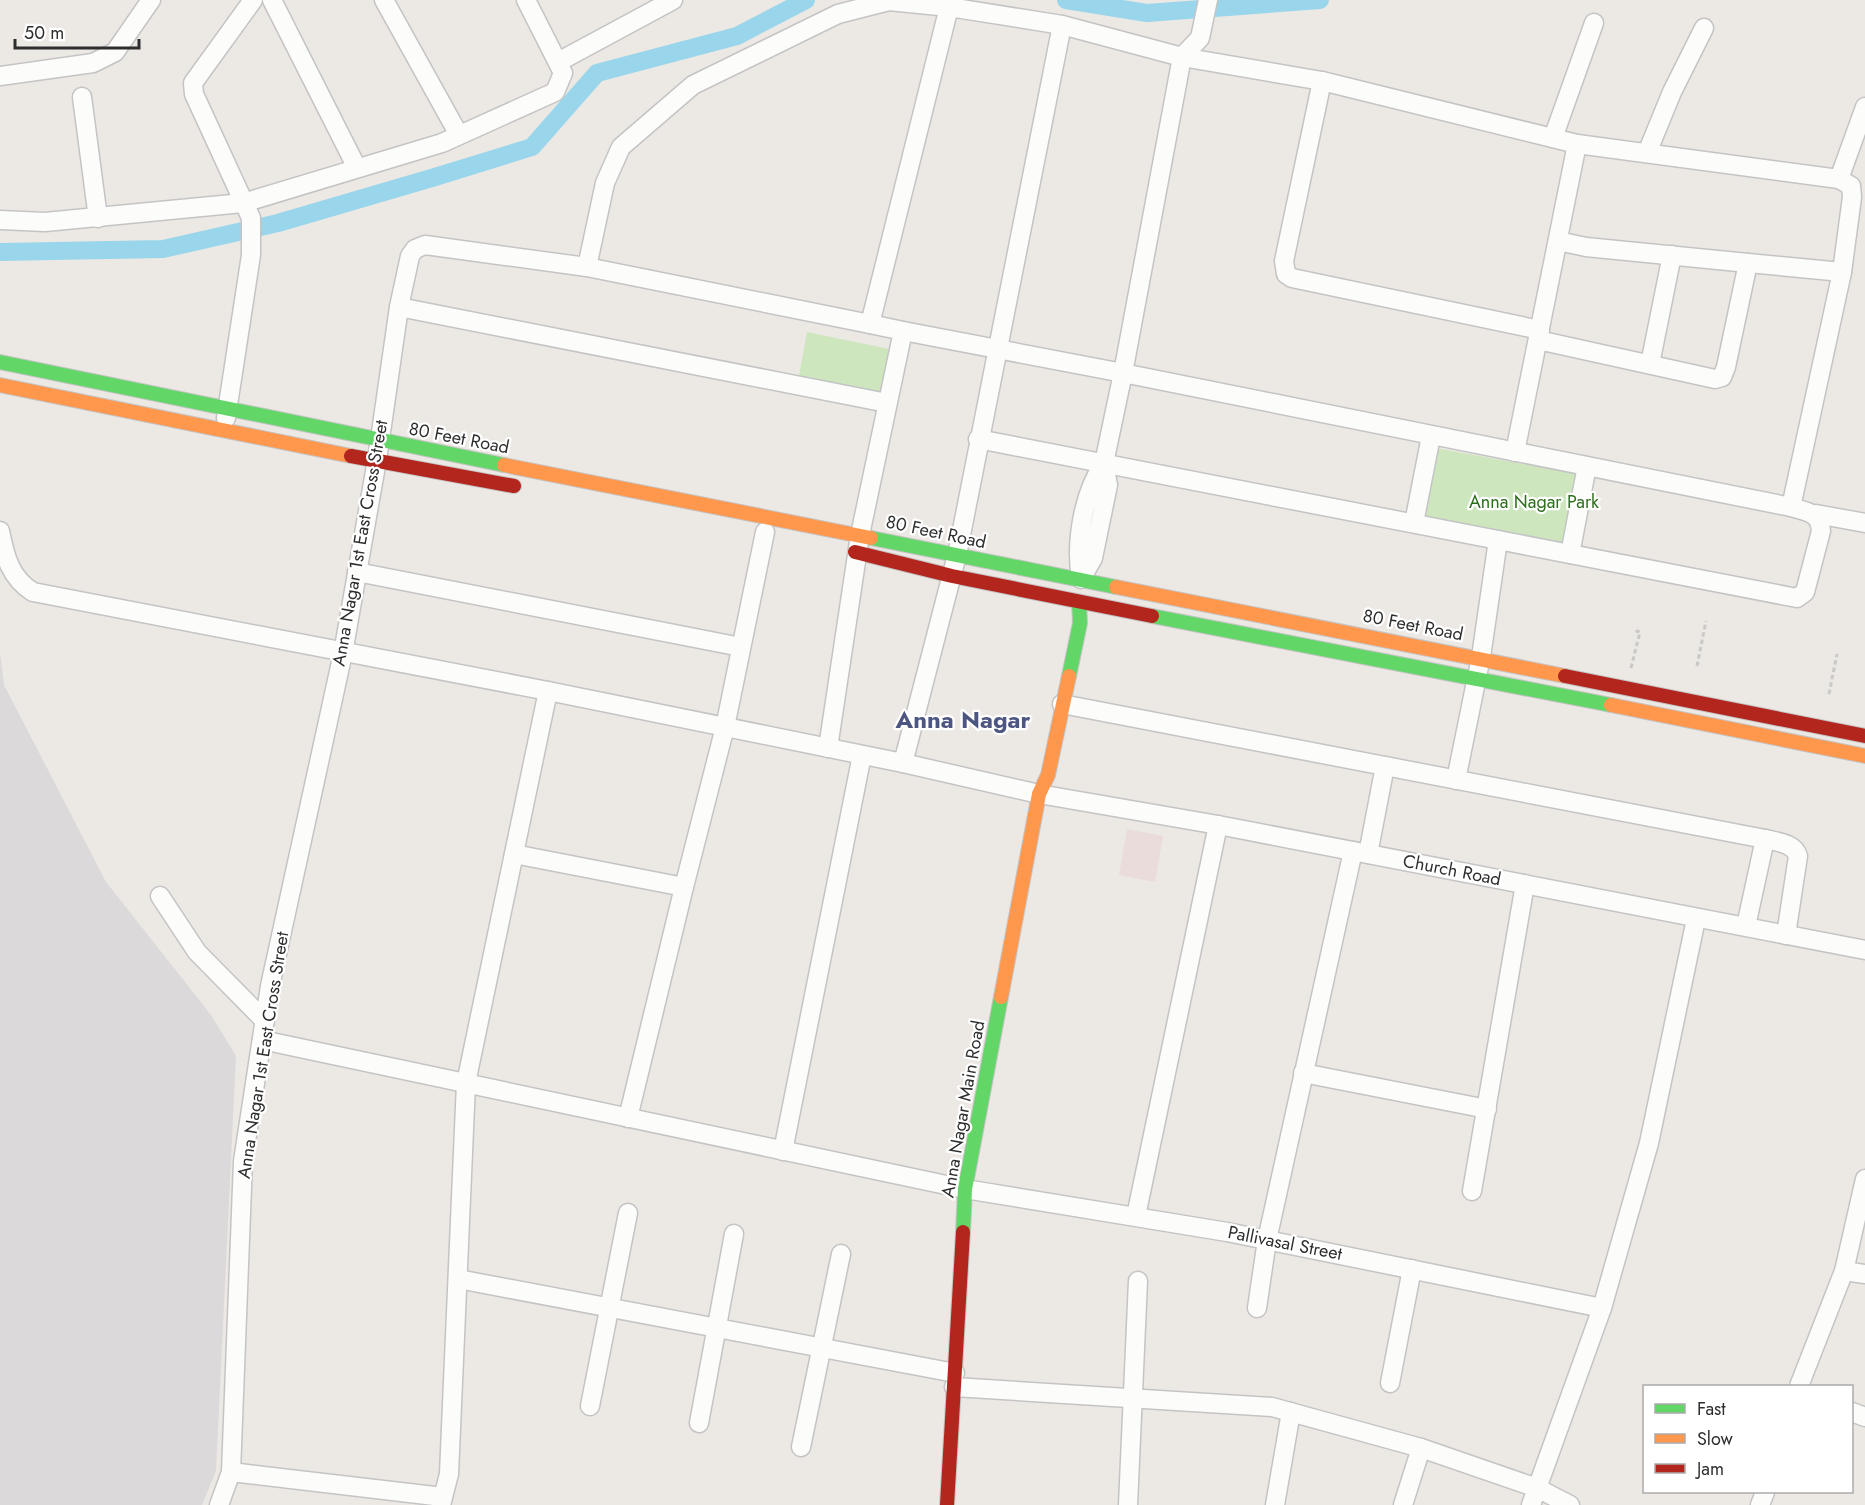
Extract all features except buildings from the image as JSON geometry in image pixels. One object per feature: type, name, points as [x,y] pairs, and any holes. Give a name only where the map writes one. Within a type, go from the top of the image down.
[{"type":"main road","name":"80 Feet Road","points":[[0,362],[378,440],[860,544],[957,555],[1481,657],[1865,736]]},
{"type":"main road","name":"80 Feet Road","points":[[0,385],[224,432],[526,488]]},
{"type":"main road","name":"80 Feet Road","points":[[838,548],[860,544],[952,576],[1865,756]]},
{"type":"main road","name":"Anna Nagar Main Road","points":[[947,1505],[965,1189],[1039,794],[1048,774],[1080,622],[1079,602]]},
{"type":"main road","name":"Anna Nagar Main Road","points":[[1039,794],[1036,772],[1067,620],[1079,602]]},
{"type":"street","points":[[0,76],[93,63],[108,56],[115,52],[152,0]]},
{"type":"street","points":[[224,432],[251,255],[247,210],[194,94],[193,83],[254,0]]},
{"type":"street","points":[[272,0],[357,168]]},
{"type":"street","points":[[384,0],[459,135]]},
{"type":"street","points":[[0,220],[45,222],[247,210],[357,168],[442,143],[555,93],[563,73],[526,0]]},
{"type":"street","points":[[558,62],[673,0]]},
{"type":"street","points":[[1079,602],[1081,579],[1092,558],[1108,485],[1104,463],[1123,374],[1182,57],[1200,38],[1208,0]]},
{"type":"street","points":[[587,267],[605,183],[621,147],[693,85],[838,14],[889,1],[951,4],[1062,25],[1182,57],[1322,81],[1577,144],[1839,179],[1851,186],[1852,197],[1842,272],[1791,507]]},
{"type":"street","points":[[870,324],[951,4]]},
{"type":"street","points":[[1552,138],[1594,23]]},
{"type":"street","points":[[903,763],[957,555],[1062,25]]},
{"type":"street","points":[[1647,153],[1672,92],[1704,28]]},
{"type":"street","points":[[1322,81],[1284,261],[1286,274],[1292,279],[1715,378],[1722,377],[1726,367],[1748,263]]},
{"type":"street","points":[[82,97],[98,218]]},
{"type":"street","points":[[1839,179],[1865,107]]},
{"type":"street","points":[[1515,452],[1577,144]]},
{"type":"street","points":[[1557,242],[1842,272]]},
{"type":"street","name":"Anna Nagar 1st East Cross Street","points":[[219,1505],[231,1472],[243,1161],[270,986],[343,653],[377,460],[378,440],[399,307],[410,256],[415,249],[425,245],[587,267],[1865,523]]},
{"type":"street","points":[[1650,364],[1672,255]]},
{"type":"street","points":[[399,307],[887,403]]},
{"type":"street","points":[[828,748],[836,681],[860,544],[903,331]]},
{"type":"street","points":[[1414,523],[1431,436]]},
{"type":"street","points":[[978,440],[1797,598],[1805,592],[1821,531],[1821,520],[1816,514]]},
{"type":"street","points":[[1570,554],[1587,466]]},
{"type":"street","name":"Church Road","points":[[0,531],[9,567],[21,585],[33,592],[862,754],[1039,794],[1218,825],[1865,950]]},
{"type":"street","points":[[628,1118],[725,727],[764,532]]},
{"type":"street","points":[[1456,780],[1481,657],[1498,540]]},
{"type":"street","points":[[357,572],[741,647]]},
{"type":"street","points":[[231,1472],[442,1501],[449,1474],[466,1083],[548,691]]},
{"type":"street","points":[[1062,704],[1765,839],[1794,848],[1798,856],[1786,935]]},
{"type":"street","points":[[783,1151],[862,754]]},
{"type":"street","points":[[1257,1308],[1266,1240],[1304,1073],[1360,852],[1385,766]]},
{"type":"street","points":[[1136,1216],[1218,825]]},
{"type":"street","points":[[1746,926],[1765,839]]},
{"type":"street","points":[[514,854],[684,887]]},
{"type":"street","points":[[1472,1191],[1525,884]]},
{"type":"street","points":[[160,896],[197,952],[265,1021]]},
{"type":"street","points":[[1534,1497],[1602,1308],[1649,1143],[1696,919]]},
{"type":"street","name":"Pallivasal Street","points":[[262,1040],[965,1189],[1136,1216],[1266,1240],[1602,1308]]},
{"type":"street","points":[[1304,1073],[1487,1109]]},
{"type":"street","points":[[1799,1385],[1844,1271],[1865,1179]]},
{"type":"street","points":[[590,1406],[628,1213]]},
{"type":"street","points":[[699,1424],[734,1234]]},
{"type":"street","points":[[801,1447],[841,1254]]},
{"type":"street","points":[[1390,1383],[1412,1269]]},
{"type":"street","points":[[1844,1271],[1865,1274]]},
{"type":"street","points":[[458,1279],[822,1348],[954,1380],[1131,1398],[1272,1407],[1421,1448],[1534,1497],[1570,1505]]},
{"type":"street","points":[[1128,1505],[1138,1281]]},
{"type":"street","points":[[1275,1505],[1291,1412]]},
{"type":"street","points":[[1403,1505],[1421,1448]]},
{"type":"path","points":[[1697,666],[1706,621]]},
{"type":"path","points":[[1627,688],[1640,632],[1637,631],[1636,634]]},
{"type":"path","points":[[1829,694],[1837,654]]},
{"type":"shaded area","points":[[0,652],[4,685],[106,882],[211,1015],[236,1056],[216,1471],[202,1505],[0,1505]]},
{"type":"shaded area","points":[[1127,829],[1163,836],[1155,882],[1119,875]]},
{"type":"green space","points":[[807,332],[894,350],[881,409],[796,392]]},
{"type":"green space","name":"Anna Nagar Park","points":[[1436,448],[1578,474],[1563,544],[1426,517]]},
{"type":"waterway","points":[[0,252],[163,249],[278,223],[532,147],[597,73],[737,36],[806,0]]},
{"type":"waterway","points":[[1066,0],[1147,13],[1320,0]]},
{"type":"traffic: fast","points":[[0,362],[504,465]]},
{"type":"traffic: fast","points":[[871,538],[1116,587]]},
{"type":"traffic: fast","points":[[1069,676],[1080,623],[1079,602]]},
{"type":"traffic: fast","points":[[1152,616],[1611,705]]},
{"type":"traffic: fast","points":[[963,1232],[965,1189],[1001,997]]},
{"type":"traffic: slow","points":[[0,385],[351,456]]},
{"type":"traffic: slow","points":[[504,465],[871,538]]},
{"type":"traffic: slow","points":[[1116,587],[1565,676]]},
{"type":"traffic: slow","points":[[1001,997],[1039,794],[1048,775],[1069,676]]},
{"type":"traffic: slow","points":[[1611,705],[1865,756]]},
{"type":"traffic: jam","points":[[351,456],[514,486]]},
{"type":"traffic: jam","points":[[855,552],[952,576],[1152,616]]},
{"type":"traffic: jam","points":[[1565,676],[1865,736]]},
{"type":"traffic: jam","points":[[947,1505],[963,1232]]},
{"type":"district","name":"Anna Nagar","points":[[963,720]]}]
